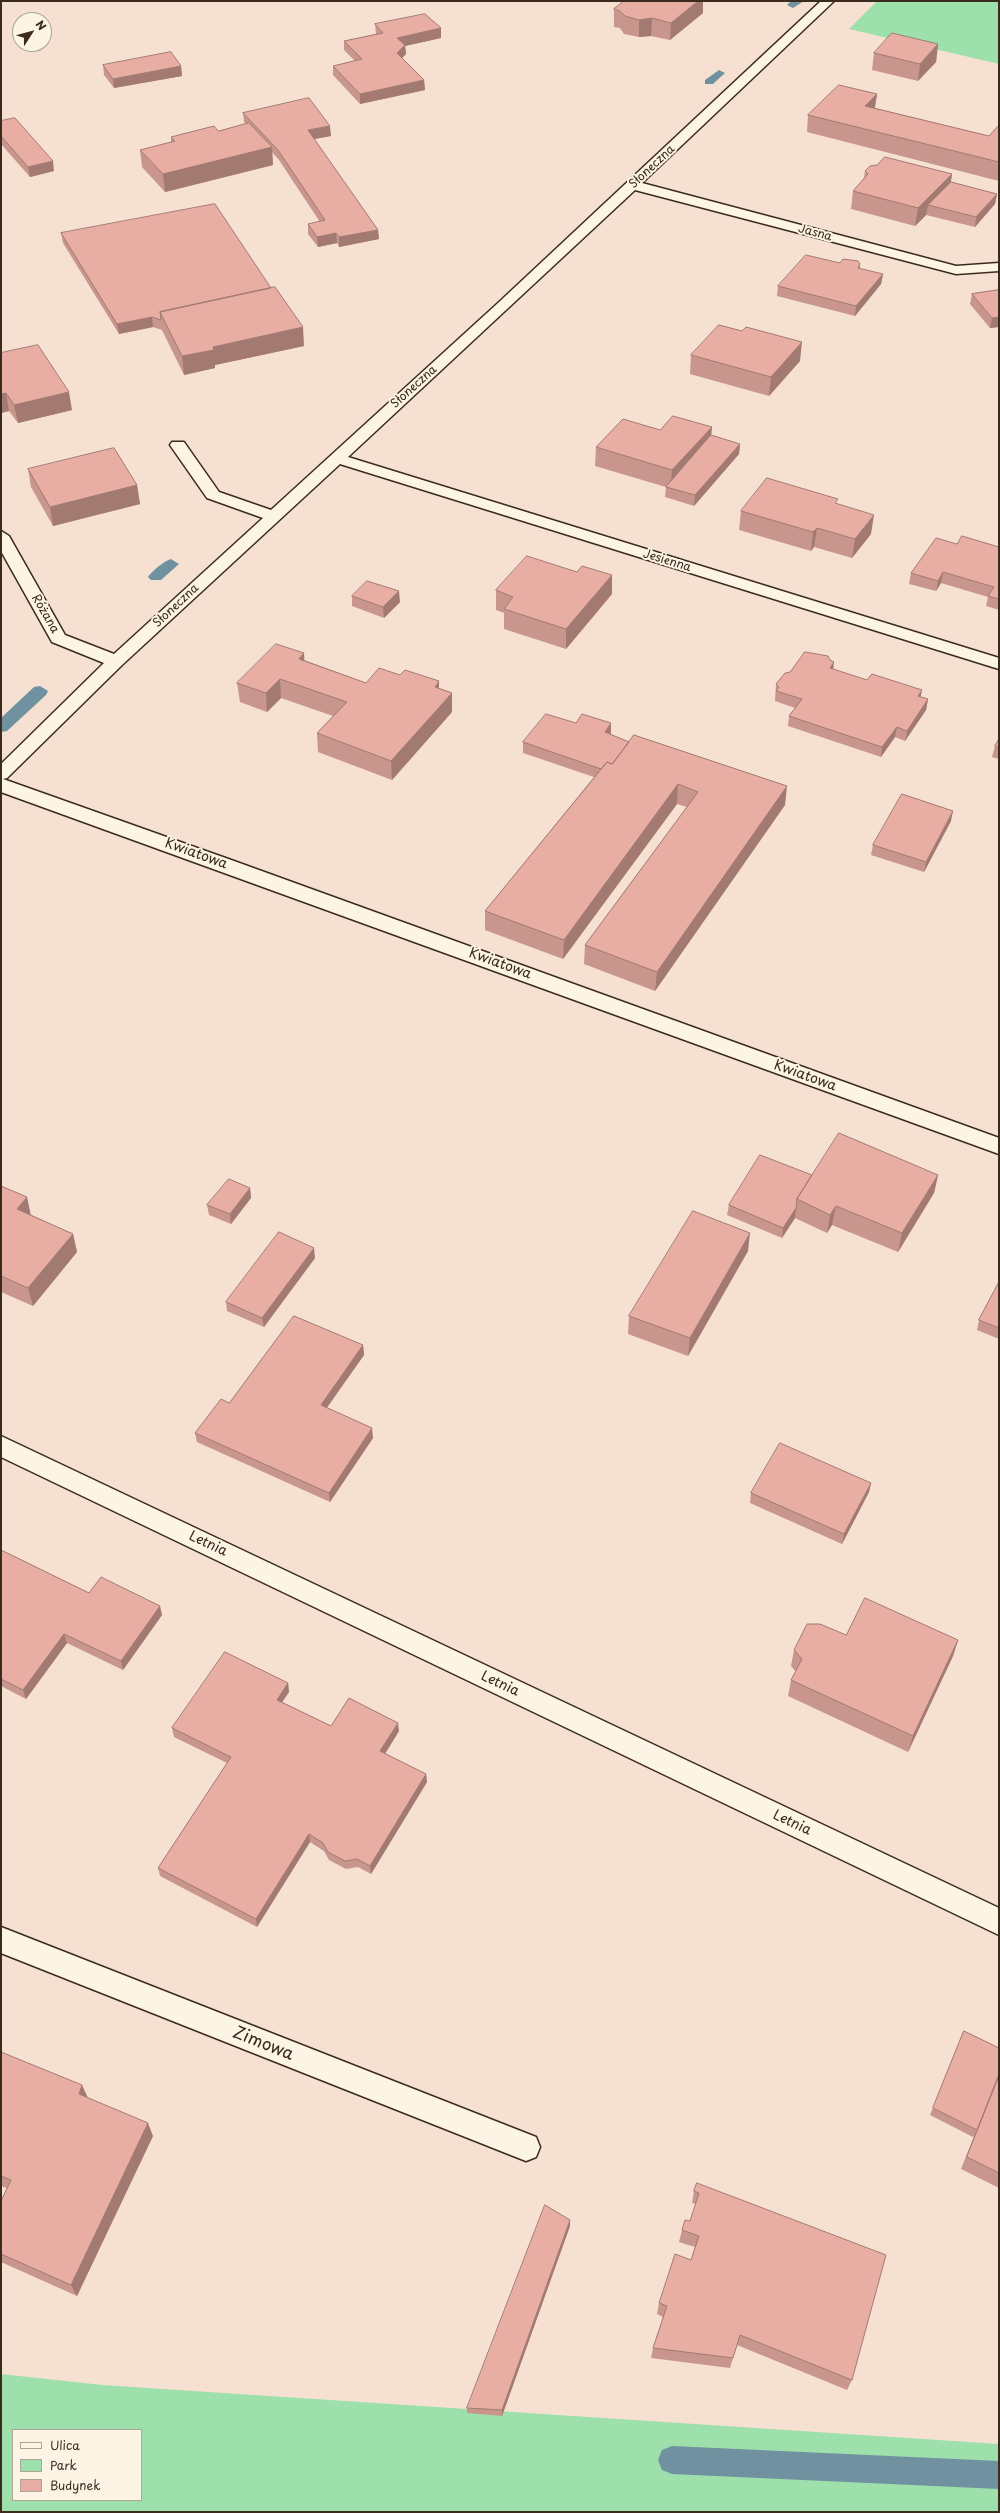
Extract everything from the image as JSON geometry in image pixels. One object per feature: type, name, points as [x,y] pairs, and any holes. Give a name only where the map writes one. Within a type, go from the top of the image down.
[{"type":"street","name":"Słoneczna","points":[[1,774],[116,661],[633,185],[828,1]]},
{"type":"street","name":"Jasna","points":[[633,185],[956,270],[999,267]]},
{"type":"street","points":[[178,445],[213,495],[273,516]]},
{"type":"street","name":"Jesienna","points":[[336,458],[999,664]]},
{"type":"street","name":"Różana","points":[[1,536],[58,638],[116,661]]},
{"type":"street","name":"Kwiatowa","points":[[1,785],[235,867],[999,1146]]},
{"type":"street","name":"Letnia","points":[[1,1446],[999,1922]]},
{"type":"street","name":"Zimowa","points":[[1,1940],[526,2147]]},
{"type":"green space","points":[[877,1],[999,1],[999,64],[849,29]]},
{"type":"green space","points":[[1,2374],[102,2385],[999,2444],[999,2512],[1,2512]]},
{"type":"building","points":[[624,1],[698,1],[671,23],[652,18],[639,20],[625,16],[620,11],[614,9]]},
{"type":"building","points":[[425,14],[441,28],[397,38],[405,45],[397,53],[424,80],[360,94],[333,66],[362,59],[344,41],[383,33],[375,24]]},
{"type":"building","points":[[892,33],[938,44],[920,64],[874,53]]},
{"type":"building","points":[[171,52],[181,66],[113,79],[103,65]]},
{"type":"building","points":[[839,85],[877,94],[865,106],[989,136],[999,125],[999,162],[808,115]]},
{"type":"building","points":[[309,98],[330,126],[308,130],[378,230],[339,237],[336,233],[317,237],[308,224],[325,220],[278,150],[243,113]]},
{"type":"building","points":[[15,118],[53,161],[28,167],[1,136],[1,121]]},
{"type":"building","points":[[249,123],[272,147],[163,174],[140,150],[175,141],[171,137],[214,126],[218,131]]},
{"type":"building","points":[[885,157],[952,174],[918,208],[853,191],[868,174],[865,171],[870,166],[877,165]]},
{"type":"building","points":[[951,182],[997,194],[976,217],[928,205]]},
{"type":"building","points":[[215,204],[271,288],[160,312],[161,320],[152,317],[117,324],[61,233]]},
{"type":"building","points":[[806,255],[840,263],[843,259],[858,261],[860,264],[858,268],[883,274],[856,306],[778,286]]},
{"type":"building","points":[[275,287],[303,327],[213,347],[214,350],[182,356],[160,312]]},
{"type":"building","points":[[999,290],[999,317],[992,318],[972,294]]},
{"type":"building","points":[[719,325],[742,331],[746,327],[802,342],[771,377],[691,355]]},
{"type":"building","points":[[38,345],[69,392],[14,405],[6,393],[1,394],[1,353]]},
{"type":"building","points":[[673,416],[712,427],[672,470],[596,447],[623,419],[660,430]]},
{"type":"building","points":[[711,435],[740,444],[695,495],[666,487]]},
{"type":"building","points":[[114,448],[137,485],[50,507],[28,469]]},
{"type":"building","points":[[767,478],[838,499],[835,503],[874,515],[855,539],[817,528],[813,532],[741,511]]},
{"type":"building","points":[[962,536],[999,547],[999,599],[988,596],[994,587],[943,572],[938,581],[911,573],[936,538],[957,544]]},
{"type":"building","points":[[527,556],[577,572],[582,566],[612,575],[566,629],[504,609],[513,597],[496,590]]},
{"type":"building","points":[[367,581],[399,591],[383,607],[352,596]]},
{"type":"building","points":[[276,644],[304,653],[299,659],[366,683],[379,668],[400,675],[405,670],[439,681],[435,687],[452,693],[391,761],[317,733],[347,702],[280,679],[266,693],[237,683]]},
{"type":"building","points":[[805,652],[828,656],[830,660],[834,662],[830,668],[867,680],[872,674],[922,690],[918,696],[928,699],[907,731],[897,727],[882,747],[789,716],[802,699],[776,691],[779,687],[776,684],[785,673],[790,672]]},
{"type":"building","points":[[546,714],[576,723],[582,714],[611,723],[605,732],[629,742],[612,764],[607,762],[601,769],[523,742]]},
{"type":"building","points":[[634,735],[787,786],[657,972],[585,945],[698,792],[678,784],[564,940],[485,911],[607,762],[612,764]]},
{"type":"building","points":[[999,739],[999,748],[995,746]]},
{"type":"building","points":[[902,794],[953,811],[926,862],[873,845]]},
{"type":"building","points":[[839,1133],[938,1175],[902,1233],[836,1206],[830,1215],[797,1199]]},
{"type":"building","points":[[760,1155],[812,1175],[797,1199],[796,1208],[783,1228],[729,1205]]},
{"type":"building","points":[[229,1179],[250,1188],[230,1214],[207,1205]]},
{"type":"building","points":[[1,1186],[27,1197],[17,1209],[73,1234],[28,1288],[1,1276]]},
{"type":"building","points":[[693,1211],[750,1233],[690,1338],[629,1316]]},
{"type":"building","points":[[279,1232],[314,1248],[262,1318],[226,1302]]},
{"type":"building","points":[[999,1282],[999,1328],[979,1320]]},
{"type":"building","points":[[294,1316],[363,1345],[321,1405],[372,1428],[329,1493],[195,1433],[221,1399],[229,1403]]},
{"type":"building","points":[[780,1443],[871,1483],[844,1534],[751,1493]]},
{"type":"building","points":[[1,1550],[89,1593],[101,1577],[160,1606],[121,1661],[64,1634],[23,1690],[1,1679]]},
{"type":"building","points":[[865,1598],[958,1640],[913,1736],[791,1680],[802,1659],[794,1650],[807,1624],[820,1624],[846,1635]]},
{"type":"building","points":[[225,1652],[288,1683],[277,1700],[331,1726],[349,1698],[398,1723],[380,1751],[426,1774],[370,1866],[357,1859],[345,1861],[328,1852],[323,1843],[309,1834],[256,1919],[158,1868],[231,1757],[172,1728]]},
{"type":"building","points":[[964,2031],[999,2048],[999,2074],[977,2130],[933,2108]]},
{"type":"building","points":[[1,2052],[82,2085],[79,2094],[148,2123],[71,2285],[1,2254],[1,2201],[11,2180],[1,2176]]},
{"type":"building","points":[[999,2076],[999,2173],[967,2157]]},
{"type":"building","points":[[697,2183],[886,2255],[852,2380],[740,2335],[733,2358],[653,2348],[667,2306],[659,2303],[675,2254],[691,2260],[699,2236],[682,2230],[685,2220],[690,2221],[699,2193],[694,2191]]},
{"type":"building","points":[[545,2205],[570,2220],[502,2410],[467,2408]]},
{"type":"waterway","points":[[793,5],[798,1]]},
{"type":"waterway","points":[[709,82],[719,73]]},
{"type":"waterway","points":[[156,577],[171,564]]},
{"type":"waterway","points":[[1,727],[40,691]]},
{"type":"waterway","points":[[672,2460],[999,2475]]}]
